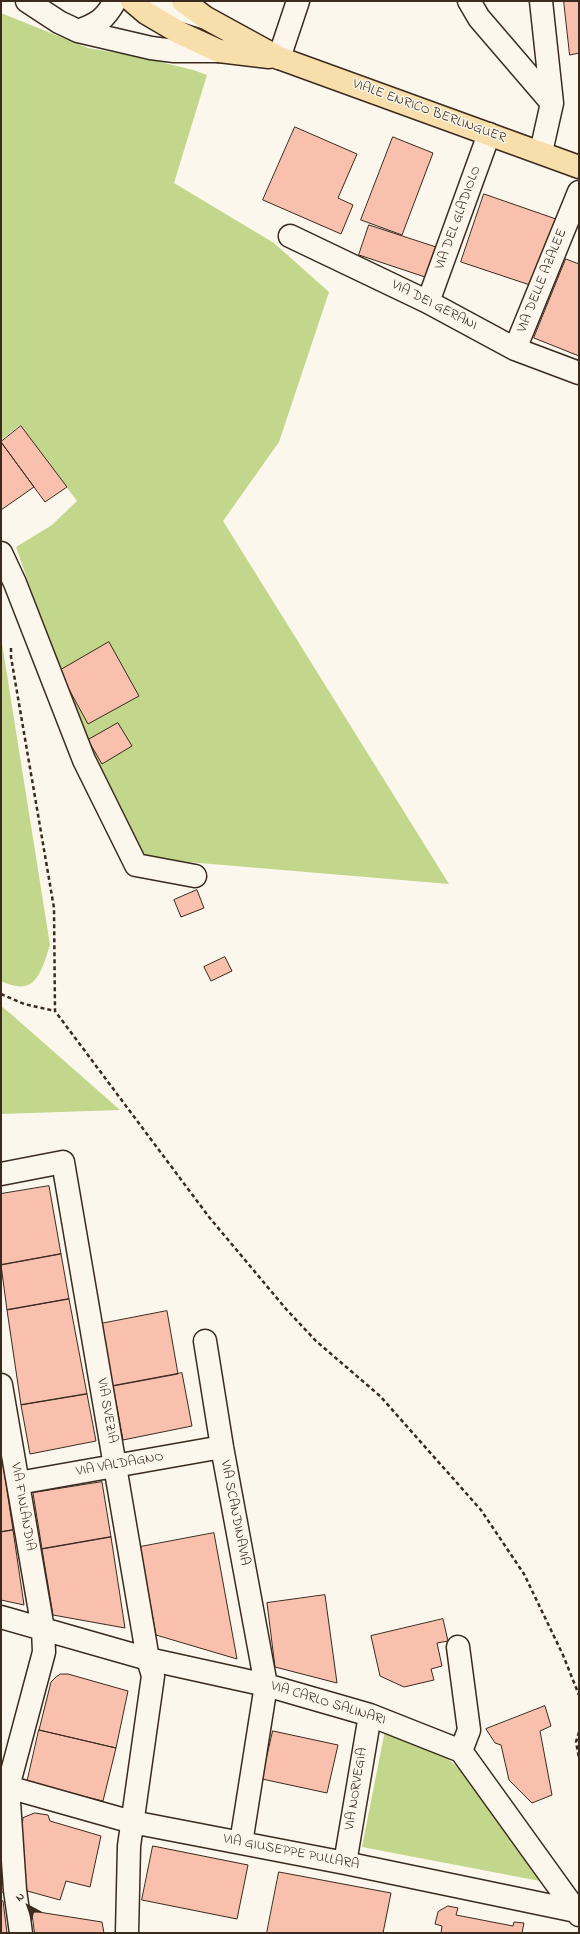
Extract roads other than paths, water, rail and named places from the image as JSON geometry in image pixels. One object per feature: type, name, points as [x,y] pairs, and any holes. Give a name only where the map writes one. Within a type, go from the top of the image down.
[{"type":"main road","points":[[132,1],[146,13],[180,33],[219,51],[279,58]]},
{"type":"main road","points":[[183,1],[206,18],[279,58]]},
{"type":"main road","name":"VIALE ENRICO BERLINGUER","points":[[279,58],[579,167]]},
{"type":"street","points":[[27,1],[59,22],[78,31],[151,48],[174,51],[219,51]]},
{"type":"street","points":[[78,31],[99,22],[108,14],[115,1]]},
{"type":"street","points":[[152,1],[206,18]]},
{"type":"street","points":[[279,58],[298,1]]},
{"type":"street","points":[[469,1],[479,18],[552,103]]},
{"type":"street","points":[[541,1],[552,103],[541,152]]},
{"type":"street","name":"VIA DEL GLADIOLO","points":[[428,302],[489,134]]},
{"type":"street","name":"VIA DELLE AZALEE","points":[[515,349],[578,196]]},
{"type":"street","name":"VIA DEI GERANI","points":[[290,236],[428,302],[515,349],[579,373]]},
{"type":"street","points":[[1,553],[15,583],[84,760],[136,865],[196,876]]},
{"type":"street","name":"VIA SVEZIA","points":[[1,1174],[63,1162],[148,1659],[153,1676],[129,1846],[127,1933]]},
{"type":"street","name":"VIA SCANDINAVIA","points":[[205,1341],[222,1447],[266,1685],[240,1843]]},
{"type":"street","name":"VIA FINLANDIA","points":[[1,1385],[43,1629],[44,1652],[8,1787],[15,1890],[21,1933]]},
{"type":"street","name":"VIA VALDAGNO","points":[[18,1483],[222,1447]]},
{"type":"street","name":"VIA CARLO SALINARI","points":[[1,1617],[148,1659],[266,1685],[370,1715],[461,1752]]},
{"type":"street","points":[[458,1647],[469,1730],[461,1752],[578,1913]]},
{"type":"street","name":"VIA NORVEGIA","points":[[345,1863],[370,1715]]},
{"type":"street","name":"VIA GIUSEPPE PULLARA","points":[[8,1787],[132,1822],[345,1863],[578,1913]]}]
